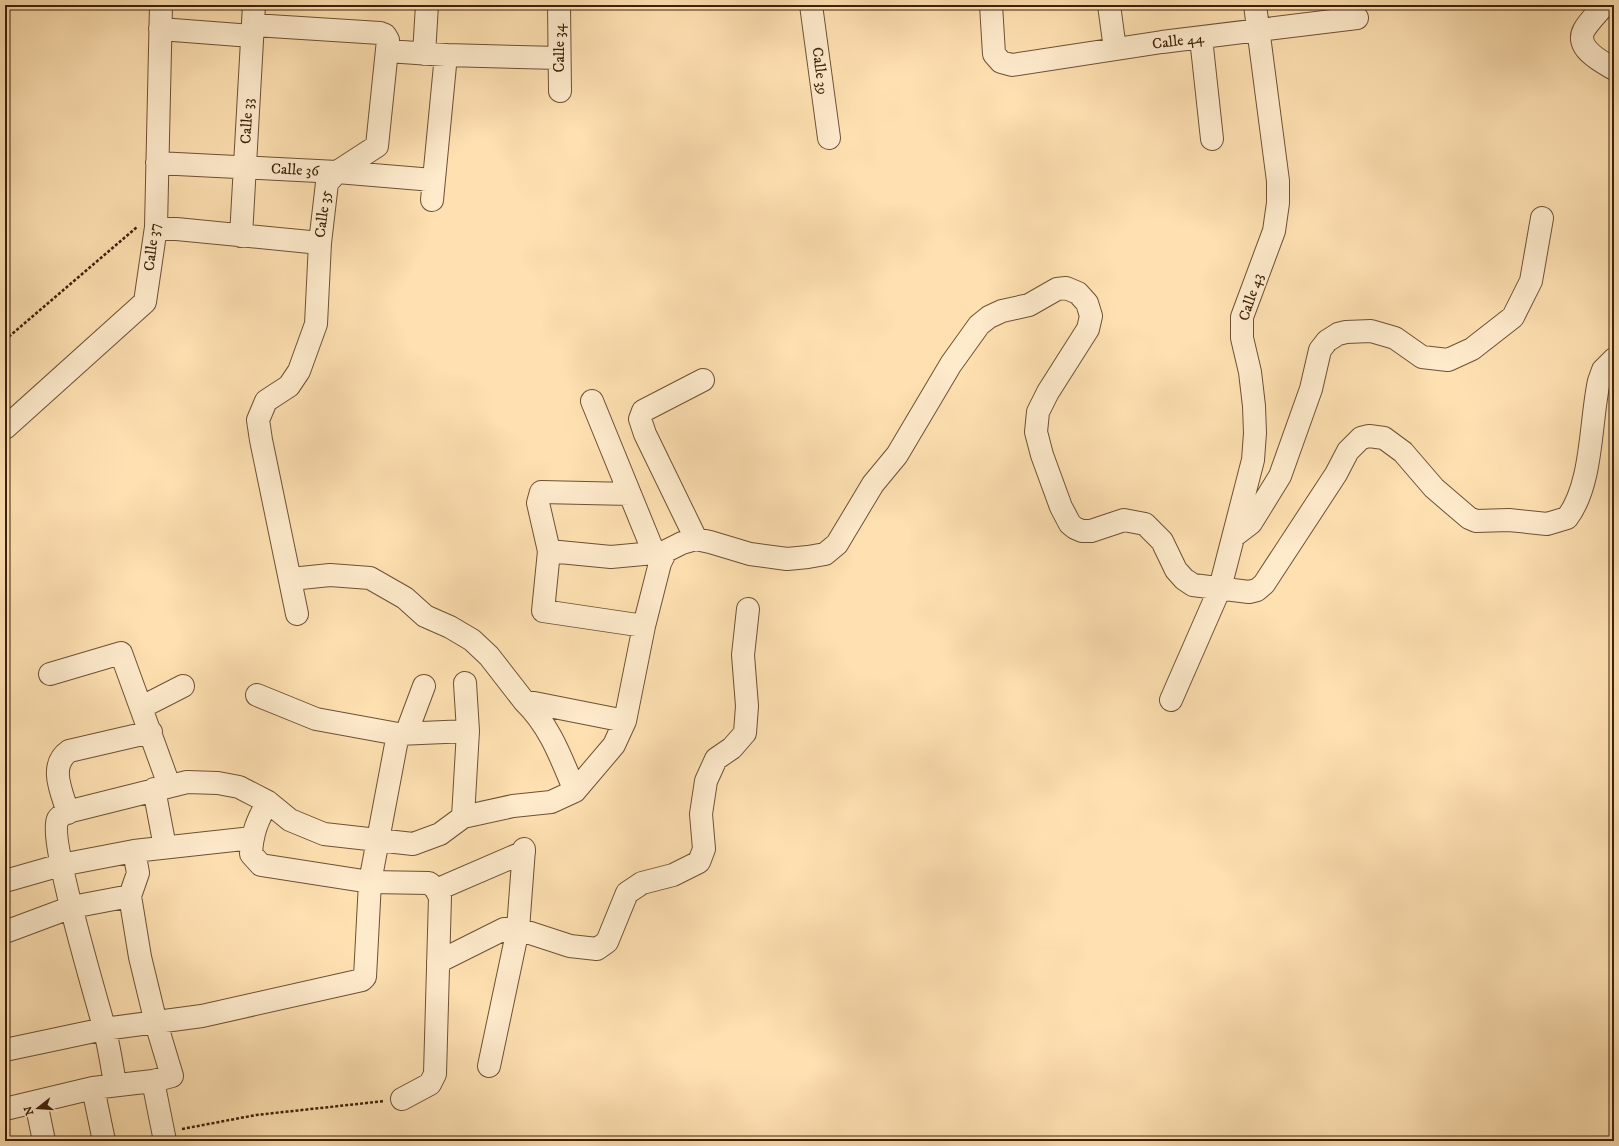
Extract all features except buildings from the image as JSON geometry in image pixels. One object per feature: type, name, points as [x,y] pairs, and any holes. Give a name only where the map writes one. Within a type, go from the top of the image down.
[{"type":"street","name":"Calle 37","points":[[5,428],[144,302],[156,218],[161,5]]},
{"type":"street","points":[[424,54],[427,5]]},
{"type":"street","name":"Calle 34","points":[[559,5],[558,58],[560,91]]},
{"type":"street","name":"Calle 39","points":[[811,5],[829,138]]},
{"type":"street","name":"Calle 44","points":[[991,5],[994,54],[1001,62],[1012,65],[1115,49],[1357,18]]},
{"type":"street","points":[[1109,5],[1115,49]]},
{"type":"street","name":"Calle 43","points":[[1171,700],[1220,588],[1253,460],[1255,433],[1250,372],[1242,338],[1242,316],[1274,231],[1278,202],[1278,181],[1255,5]]},
{"type":"street","points":[[1604,5],[1585,28],[1582,40],[1589,52],[1614,69]]},
{"type":"street","points":[[160,29],[253,22],[380,33],[386,43],[424,54],[558,58]]},
{"type":"street","name":"Calle 33","points":[[241,236],[253,22]]},
{"type":"street","points":[[1201,38],[1212,139]]},
{"type":"street","name":"Calle 35","points":[[297,614],[260,440],[258,420],[266,401],[289,386],[299,371],[316,324],[320,243],[327,183],[337,172],[377,146],[386,43]]},
{"type":"street","name":"Calle 36","points":[[157,163],[337,172],[433,190],[446,55]]},
{"type":"street","points":[[156,218],[241,236],[320,243]]},
{"type":"street","points":[[1234,536],[1251,523],[1280,476],[1311,389],[1320,350],[1327,341],[1338,334],[1346,332],[1371,331],[1394,338],[1422,357],[1448,360],[1472,349],[1513,317],[1531,281],[1542,218]]},
{"type":"street","points":[[549,551],[611,557],[657,558],[666,551],[696,539],[750,554],[780,558],[808,557],[825,554],[837,544],[873,484],[896,455],[951,364],[979,325],[989,317],[1002,311],[1029,305],[1049,292],[1066,288],[1078,294],[1087,303],[1091,316],[1088,329],[1044,399],[1038,412],[1036,432],[1042,455],[1061,507],[1070,524],[1082,531],[1091,531],[1124,520],[1144,524],[1162,541],[1176,570],[1184,579],[1193,585],[1249,592],[1257,590],[1264,584],[1336,474],[1348,451],[1361,438],[1369,436],[1384,438],[1403,452],[1434,488],[1469,518],[1476,521],[1509,520],[1547,524],[1567,518],[1578,499],[1588,458],[1599,381],[1603,370],[1614,359]]},
{"type":"street","points":[[696,539],[645,434],[640,419],[643,412],[703,380]]},
{"type":"street","points":[[115,1084],[104,1029],[61,865],[57,827],[58,819],[68,813],[161,787],[188,782],[218,783],[238,787],[268,802],[290,820],[324,834],[378,838],[414,844],[440,834],[463,816],[513,806],[551,802],[575,791],[614,746],[625,721],[657,558],[592,402]]},
{"type":"street","points":[[630,494],[542,492],[538,503],[549,551],[543,611],[644,626]]},
{"type":"street","points":[[290,579],[330,575],[370,578],[405,598],[425,616],[450,627],[472,640],[489,656],[524,701],[538,715],[558,751],[575,791]]},
{"type":"street","points":[[438,962],[504,929],[518,929],[570,946],[597,949],[607,942],[627,893],[642,883],[673,875],[699,862],[704,849],[701,814],[706,780],[716,759],[732,748],[745,733],[747,706],[743,655],[748,609]]},
{"type":"street","points":[[50,674],[121,653],[151,732],[161,787],[165,847]]},
{"type":"street","points":[[463,816],[468,731],[465,683]]},
{"type":"street","points":[[142,707],[183,686]]},
{"type":"street","points":[[5,1050],[104,1029],[202,1016],[362,980],[365,977],[370,882],[378,838],[402,734],[424,686]]},
{"type":"street","points":[[257,695],[316,719],[402,734],[468,731]]},
{"type":"street","points":[[524,701],[625,721]]},
{"type":"street","points":[[68,813],[56,772],[62,756],[69,751],[151,732]]},
{"type":"street","points":[[268,802],[257,820],[252,838],[251,854],[261,865],[370,882],[429,883],[440,897],[435,1074],[430,1084],[402,1098]]},
{"type":"street","points":[[5,881],[61,865],[134,851],[252,838]]},
{"type":"street","points":[[436,890],[524,850],[518,929],[489,1066]]},
{"type":"street","points":[[5,1109],[93,1088],[115,1084],[153,1081],[172,1076],[156,1023],[140,957],[130,896],[138,873],[134,851]]},
{"type":"street","points":[[5,932],[72,907],[130,896]]},
{"type":"street","points":[[153,1081],[164,1136]]},
{"type":"street","points":[[93,1088],[104,1141]]},
{"type":"street","points":[[36,1102],[44,1141]]},
{"type":"path","points":[[5,340],[156,218]]},
{"type":"path","points":[[164,1136],[256,1115],[402,1098]]}]
